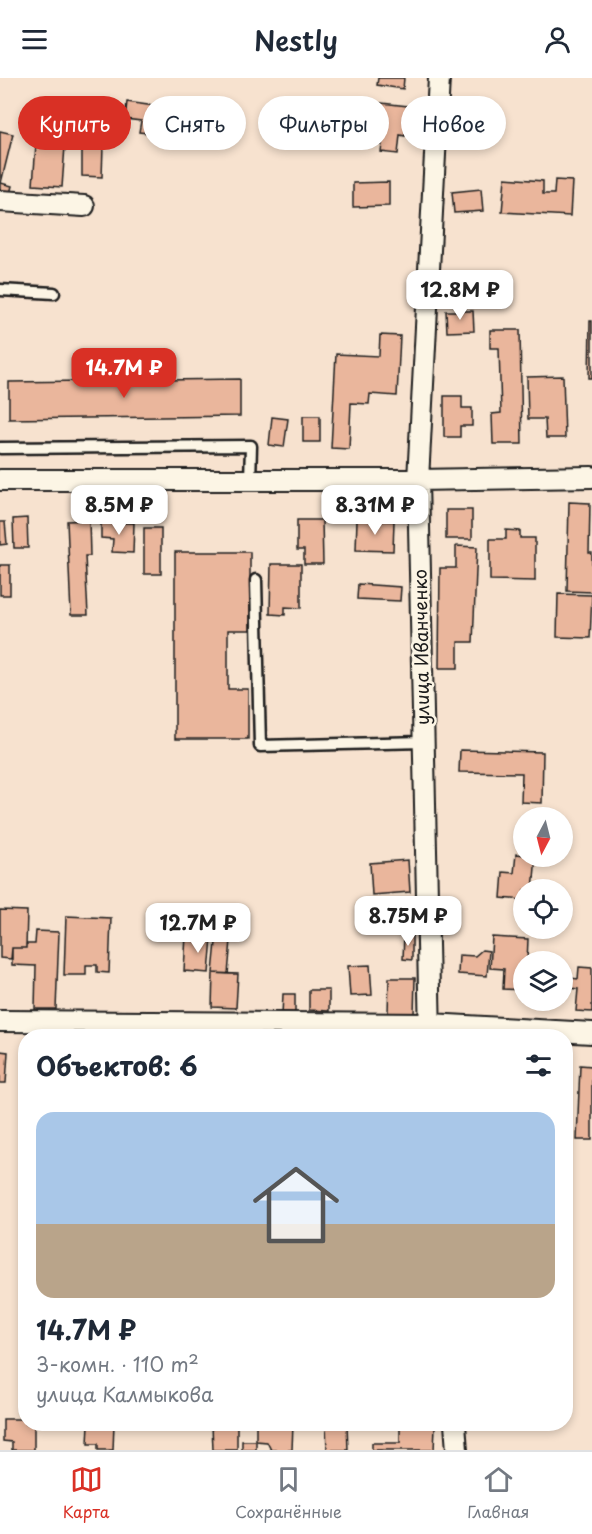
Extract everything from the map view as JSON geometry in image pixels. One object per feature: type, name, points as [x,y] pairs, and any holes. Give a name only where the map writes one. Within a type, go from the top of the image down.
[{"type":"street","name":"улица Иванченко","points":[[430,1029],[418,480],[439,78]]},
{"type":"street","points":[[0,201],[84,206]]},
{"type":"street","points":[[0,480],[418,480],[592,477]]},
{"type":"street","points":[[0,1021],[382,1029]]},
{"type":"street","points":[[573,1033],[592,1033]]},
{"type":"street","points":[[456,1431],[457,1450]]},
{"type":"lane","points":[[0,290],[54,293]]},
{"type":"lane","points":[[0,448],[251,446],[250,480]]},
{"type":"lane","points":[[256,580],[260,746],[423,742]]},
{"type":"building","points":[[378,78],[404,78],[403,89],[377,85]]},
{"type":"building","points":[[131,103],[143,104],[143,132],[139,132],[141,121],[131,120]]},
{"type":"building","points":[[389,104],[401,105],[401,135],[398,154],[381,152],[381,150],[389,150]]},
{"type":"building","points":[[0,131],[13,134],[1,183],[12,186],[9,197],[0,194]]},
{"type":"building","points":[[36,150],[65,150],[62,187],[33,185]]},
{"type":"building","points":[[82,150],[103,150],[102,177],[82,176]]},
{"type":"building","points":[[505,178],[543,181],[543,194],[554,194],[555,180],[572,181],[570,216],[502,212]]},
{"type":"building","points":[[389,182],[389,206],[353,207],[353,183]]},
{"type":"building","points":[[481,189],[483,211],[454,213],[452,192]]},
{"type":"building","points":[[446,311],[473,311],[474,331],[447,332]]},
{"type":"building","points":[[590,321],[592,321],[592,378],[589,378]]},
{"type":"building","points":[[490,330],[520,330],[522,444],[493,444],[492,414],[501,413],[499,348],[490,348]]},
{"type":"building","points":[[380,335],[400,336],[397,396],[370,394],[369,404],[351,403],[349,449],[331,448],[336,354],[379,356]]},
{"type":"building","points":[[563,376],[565,438],[546,438],[545,419],[528,419],[527,377]]},
{"type":"building","points":[[240,379],[240,416],[9,419],[9,382]]},
{"type":"building","points":[[444,396],[462,396],[462,408],[472,408],[472,426],[460,426],[460,437],[444,437]]},
{"type":"building","points":[[303,416],[320,416],[320,442],[303,442]]},
{"type":"building","points":[[272,417],[288,419],[284,447],[269,445]]},
{"type":"building","points":[[569,502],[590,503],[589,553],[592,553],[592,592],[567,591]]},
{"type":"building","points":[[446,510],[472,510],[472,539],[446,539]]},
{"type":"building","points":[[27,518],[28,548],[14,548],[13,519]]},
{"type":"building","points":[[89,520],[90,556],[85,556],[88,615],[71,615],[67,521]]},
{"type":"building","points":[[297,520],[322,520],[323,564],[304,564],[304,550],[297,550]]},
{"type":"building","points":[[357,520],[394,521],[393,551],[356,550]]},
{"type":"building","points":[[0,522],[5,522],[7,544],[0,545]]},
{"type":"building","points":[[101,522],[134,523],[133,553],[112,552],[113,539],[101,538]]},
{"type":"building","points":[[144,528],[161,528],[161,574],[144,574]]},
{"type":"building","points":[[506,530],[520,531],[520,538],[535,538],[535,581],[490,580],[490,539],[506,539]]},
{"type":"building","points":[[456,546],[477,547],[473,642],[458,642],[458,668],[439,668],[440,568],[456,568]]},
{"type":"building","points":[[175,552],[250,552],[250,630],[228,630],[228,689],[248,689],[248,739],[175,739]]},
{"type":"building","points":[[271,564],[301,564],[301,608],[285,607],[285,615],[270,614]]},
{"type":"building","points":[[0,565],[10,565],[10,595],[0,595]]},
{"type":"building","points":[[358,584],[401,587],[400,601],[357,599]]},
{"type":"building","points":[[558,594],[592,595],[590,638],[557,637]]},
{"type":"building","points":[[460,750],[543,752],[542,803],[521,802],[522,773],[459,772]]},
{"type":"building","points":[[408,860],[410,892],[372,895],[370,863]]},
{"type":"building","points":[[515,867],[535,867],[534,879],[513,879],[513,899],[501,898],[503,872],[514,873]]},
{"type":"building","points":[[0,910],[27,911],[26,948],[12,948],[11,959],[0,958]]},
{"type":"building","points":[[66,916],[111,918],[109,973],[97,972],[97,965],[86,965],[86,975],[64,975]]},
{"type":"building","points":[[218,922],[245,925],[244,941],[231,940],[228,974],[213,973]]},
{"type":"building","points":[[36,931],[59,932],[56,1009],[35,1009],[36,966],[12,965],[12,948],[26,948],[26,944],[35,944]]},
{"type":"building","points":[[186,935],[212,937],[209,973],[184,971]]},
{"type":"building","points":[[404,935],[412,935],[412,960],[403,959]]},
{"type":"building","points":[[492,937],[528,939],[527,951],[513,951],[513,989],[503,989],[504,969],[490,968]]},
{"type":"building","points":[[482,950],[489,951],[487,976],[458,974],[459,955],[475,956]]},
{"type":"building","points":[[370,965],[372,995],[350,996],[348,966]]},
{"type":"building","points":[[579,967],[592,968],[592,1012],[576,1011],[578,989],[573,988],[573,978],[578,979]]},
{"type":"building","points":[[213,973],[238,974],[236,1008],[212,1007]]},
{"type":"building","points":[[389,978],[415,978],[414,1014],[388,1013]]},
{"type":"building","points":[[309,990],[329,990],[329,1011],[309,1010]]},
{"type":"building","points":[[283,994],[295,994],[295,1015],[282,1015]]},
{"type":"building","points":[[0,1051],[8,1052],[6,1083],[0,1083]]},
{"type":"building","points":[[580,1065],[592,1066],[592,1140],[577,1140]]},
{"type":"building","points":[[3,1419],[18,1419],[18,1431],[34,1431],[34,1450],[12,1450],[12,1442],[3,1441]]},
{"type":"building","points":[[89,1431],[114,1431],[113,1450],[98,1450],[98,1444],[88,1444]]},
{"type":"building","points":[[212,1431],[237,1431],[237,1450],[213,1450]]},
{"type":"building","points":[[256,1431],[293,1431],[292,1450],[271,1450],[267,1442],[256,1441]]},
{"type":"building","points":[[326,1431],[347,1431],[348,1450],[327,1450]]},
{"type":"building","points":[[400,1431],[435,1431],[434,1450],[372,1450],[372,1443],[400,1443]]},
{"type":"building","points":[[242,1441],[256,1441],[256,1450],[242,1450]]}]
